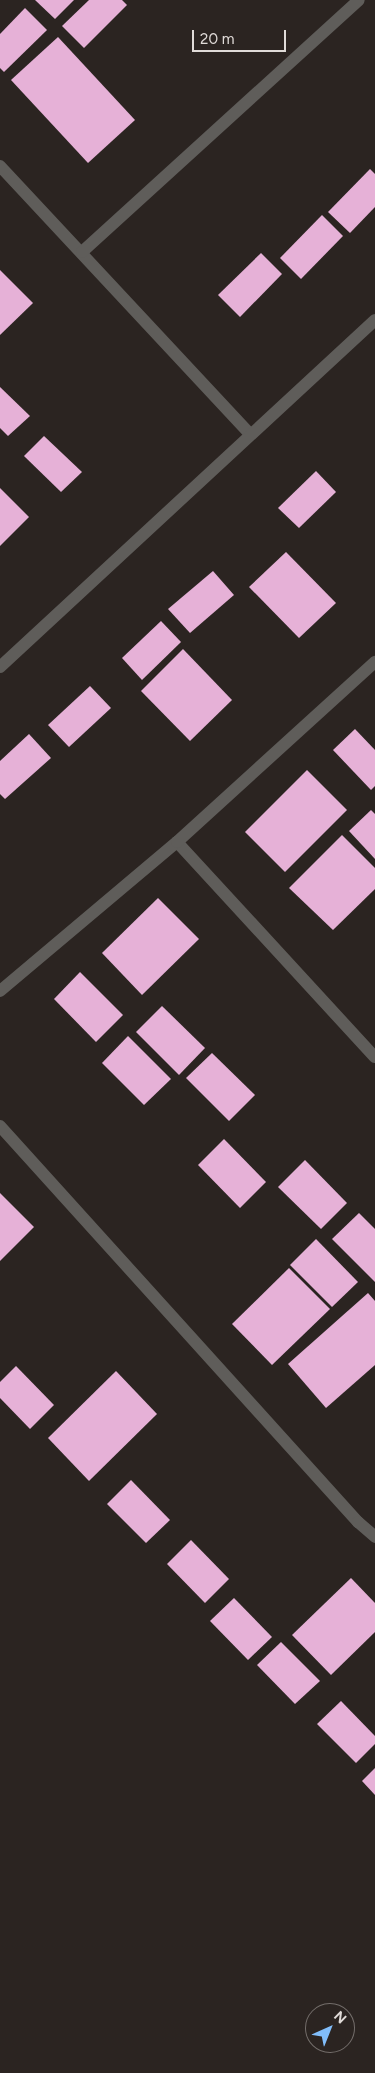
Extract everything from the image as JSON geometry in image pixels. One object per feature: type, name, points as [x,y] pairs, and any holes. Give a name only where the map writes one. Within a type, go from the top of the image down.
[{"type":"street","points":[[82,252],[359,0]]},
{"type":"street","points":[[0,166],[250,434]]},
{"type":"street","points":[[0,667],[126,553],[250,434],[375,320]]},
{"type":"street","points":[[0,991],[177,842],[375,662]]},
{"type":"street","points":[[177,842],[375,1057]]},
{"type":"street","points":[[0,1126],[358,1522],[375,1537]]},
{"type":"building","points":[[35,0],[74,0],[55,19]]},
{"type":"building","points":[[89,0],[122,0],[127,5],[84,48],[62,26]]},
{"type":"building","points":[[25,8],[47,30],[4,72],[0,68],[0,34]]},
{"type":"building","points":[[58,37],[135,120],[88,163],[11,80]]},
{"type":"building","points":[[370,169],[375,174],[375,207],[350,233],[328,212]]},
{"type":"building","points":[[322,215],[343,236],[301,279],[280,258]]},
{"type":"building","points":[[261,253],[282,274],[240,317],[218,295]]},
{"type":"building","points":[[0,270],[33,303],[0,335]]},
{"type":"building","points":[[0,387],[30,416],[8,436],[0,428]]},
{"type":"building","points":[[44,436],[82,472],[61,492],[24,456]]},
{"type":"building","points":[[316,471],[336,492],[299,528],[278,508]]},
{"type":"building","points":[[0,488],[29,517],[0,546]]},
{"type":"building","points":[[286,552],[336,603],[299,638],[249,587]]},
{"type":"building","points":[[213,571],[234,595],[190,633],[168,609]]},
{"type":"building","points":[[161,621],[181,642],[142,680],[122,658]]},
{"type":"building","points":[[183,649],[232,700],[190,741],[141,691]]},
{"type":"building","points":[[90,686],[111,708],[69,747],[48,725]]},
{"type":"building","points":[[355,729],[375,750],[375,786],[371,790],[333,750]]},
{"type":"building","points":[[29,734],[51,758],[5,799],[0,794],[0,761]]},
{"type":"building","points":[[307,770],[347,810],[285,872],[245,832]]},
{"type":"building","points":[[371,810],[375,814],[375,859],[349,831]]},
{"type":"building","points":[[342,835],[375,868],[375,889],[333,930],[289,888]]},
{"type":"building","points":[[158,898],[199,939],[142,995],[102,953]]},
{"type":"building","points":[[80,972],[123,1015],[96,1042],[54,999]]},
{"type":"building","points":[[162,1006],[205,1048],[179,1075],[136,1032]]},
{"type":"building","points":[[128,1036],[171,1079],[144,1105],[102,1063]]},
{"type":"building","points":[[212,1053],[255,1095],[229,1121],[186,1078]]},
{"type":"building","points":[[224,1139],[266,1182],[240,1208],[198,1165]]},
{"type":"building","points":[[305,1160],[347,1203],[321,1229],[278,1187]]},
{"type":"building","points":[[0,1193],[34,1227],[0,1261]]},
{"type":"building","points":[[359,1213],[375,1229],[375,1282],[332,1239]]},
{"type":"building","points":[[316,1239],[358,1282],[332,1307],[290,1265]]},
{"type":"building","points":[[289,1268],[330,1309],[272,1365],[232,1324]]},
{"type":"building","points":[[368,1293],[375,1301],[375,1365],[326,1408],[288,1364]]},
{"type":"building","points":[[16,1366],[54,1405],[30,1429],[0,1398],[0,1382]]},
{"type":"building","points":[[116,1371],[157,1414],[89,1481],[48,1438]]},
{"type":"building","points":[[131,1480],[170,1520],[146,1543],[107,1504]]},
{"type":"building","points":[[191,1540],[229,1579],[205,1603],[167,1564]]},
{"type":"building","points":[[351,1578],[375,1603],[375,1632],[331,1675],[292,1635]]},
{"type":"building","points":[[234,1598],[272,1637],[248,1660],[210,1621]]},
{"type":"building","points":[[281,1642],[320,1681],[295,1704],[257,1665]]},
{"type":"building","points":[[341,1701],[375,1736],[375,1744],[356,1763],[317,1724]]},
{"type":"building","points":[[375,1768],[375,1795],[362,1781]]}]
